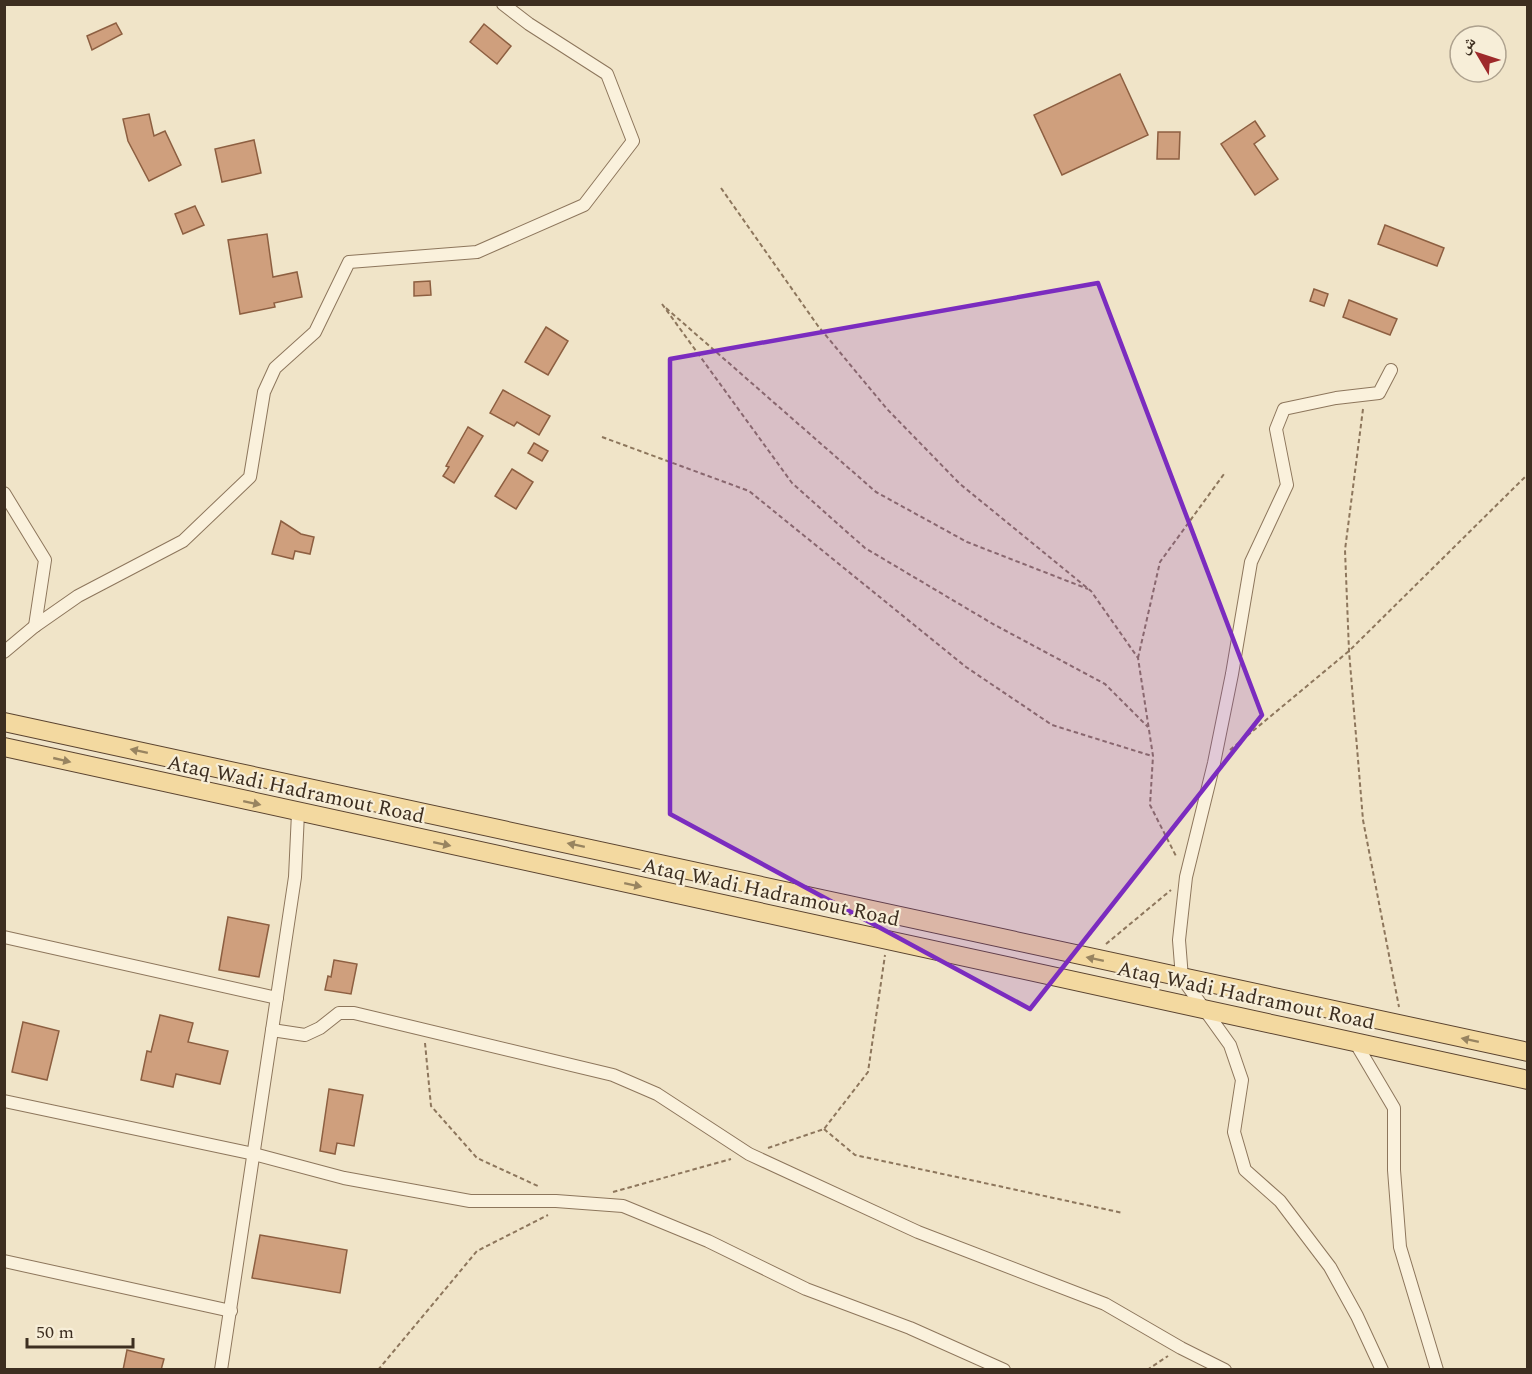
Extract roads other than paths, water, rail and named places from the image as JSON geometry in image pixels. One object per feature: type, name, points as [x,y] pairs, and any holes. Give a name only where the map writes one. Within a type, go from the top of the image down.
[{"type":"main road","name":"Ataq Wadi Hadramout Road","points":[[10,725],[722,876],[1527,1052]]},
{"type":"main road","name":"Ataq Wadi Hadramout Road","points":[[4,747],[1527,1080]]},
{"type":"street","points":[[4,652],[35,626],[78,596],[183,541],[250,477],[264,392],[275,368],[315,332],[349,262],[477,252],[584,205],[633,141],[607,74],[503,4]]},
{"type":"street","points":[[1382,1370],[1357,1316],[1330,1267],[1280,1202],[1245,1170],[1234,1132],[1242,1080],[1230,1045],[1182,978],[1179,940],[1186,877],[1214,763],[1251,562],[1287,485],[1276,429],[1284,409],[1336,398],[1379,393],[1391,370]]},
{"type":"street","points":[[4,493],[45,560],[35,626]]},
{"type":"street","points":[[221,1370],[295,877],[298,813]]},
{"type":"street","points":[[4,937],[277,998]]},
{"type":"street","points":[[272,1030],[305,1035],[320,1028],[339,1013],[354,1013],[613,1075],[657,1094],[749,1154],[918,1232],[1105,1304],[1181,1348],[1225,1370]]},
{"type":"street","points":[[1355,1042],[1394,1108],[1394,1170],[1400,1247],[1437,1370]]},
{"type":"street","points":[[4,1101],[254,1154],[344,1178],[470,1201],[623,1206],[708,1240],[806,1289],[910,1328],[1004,1370]]},
{"type":"street","points":[[4,1261],[231,1311]]}]
